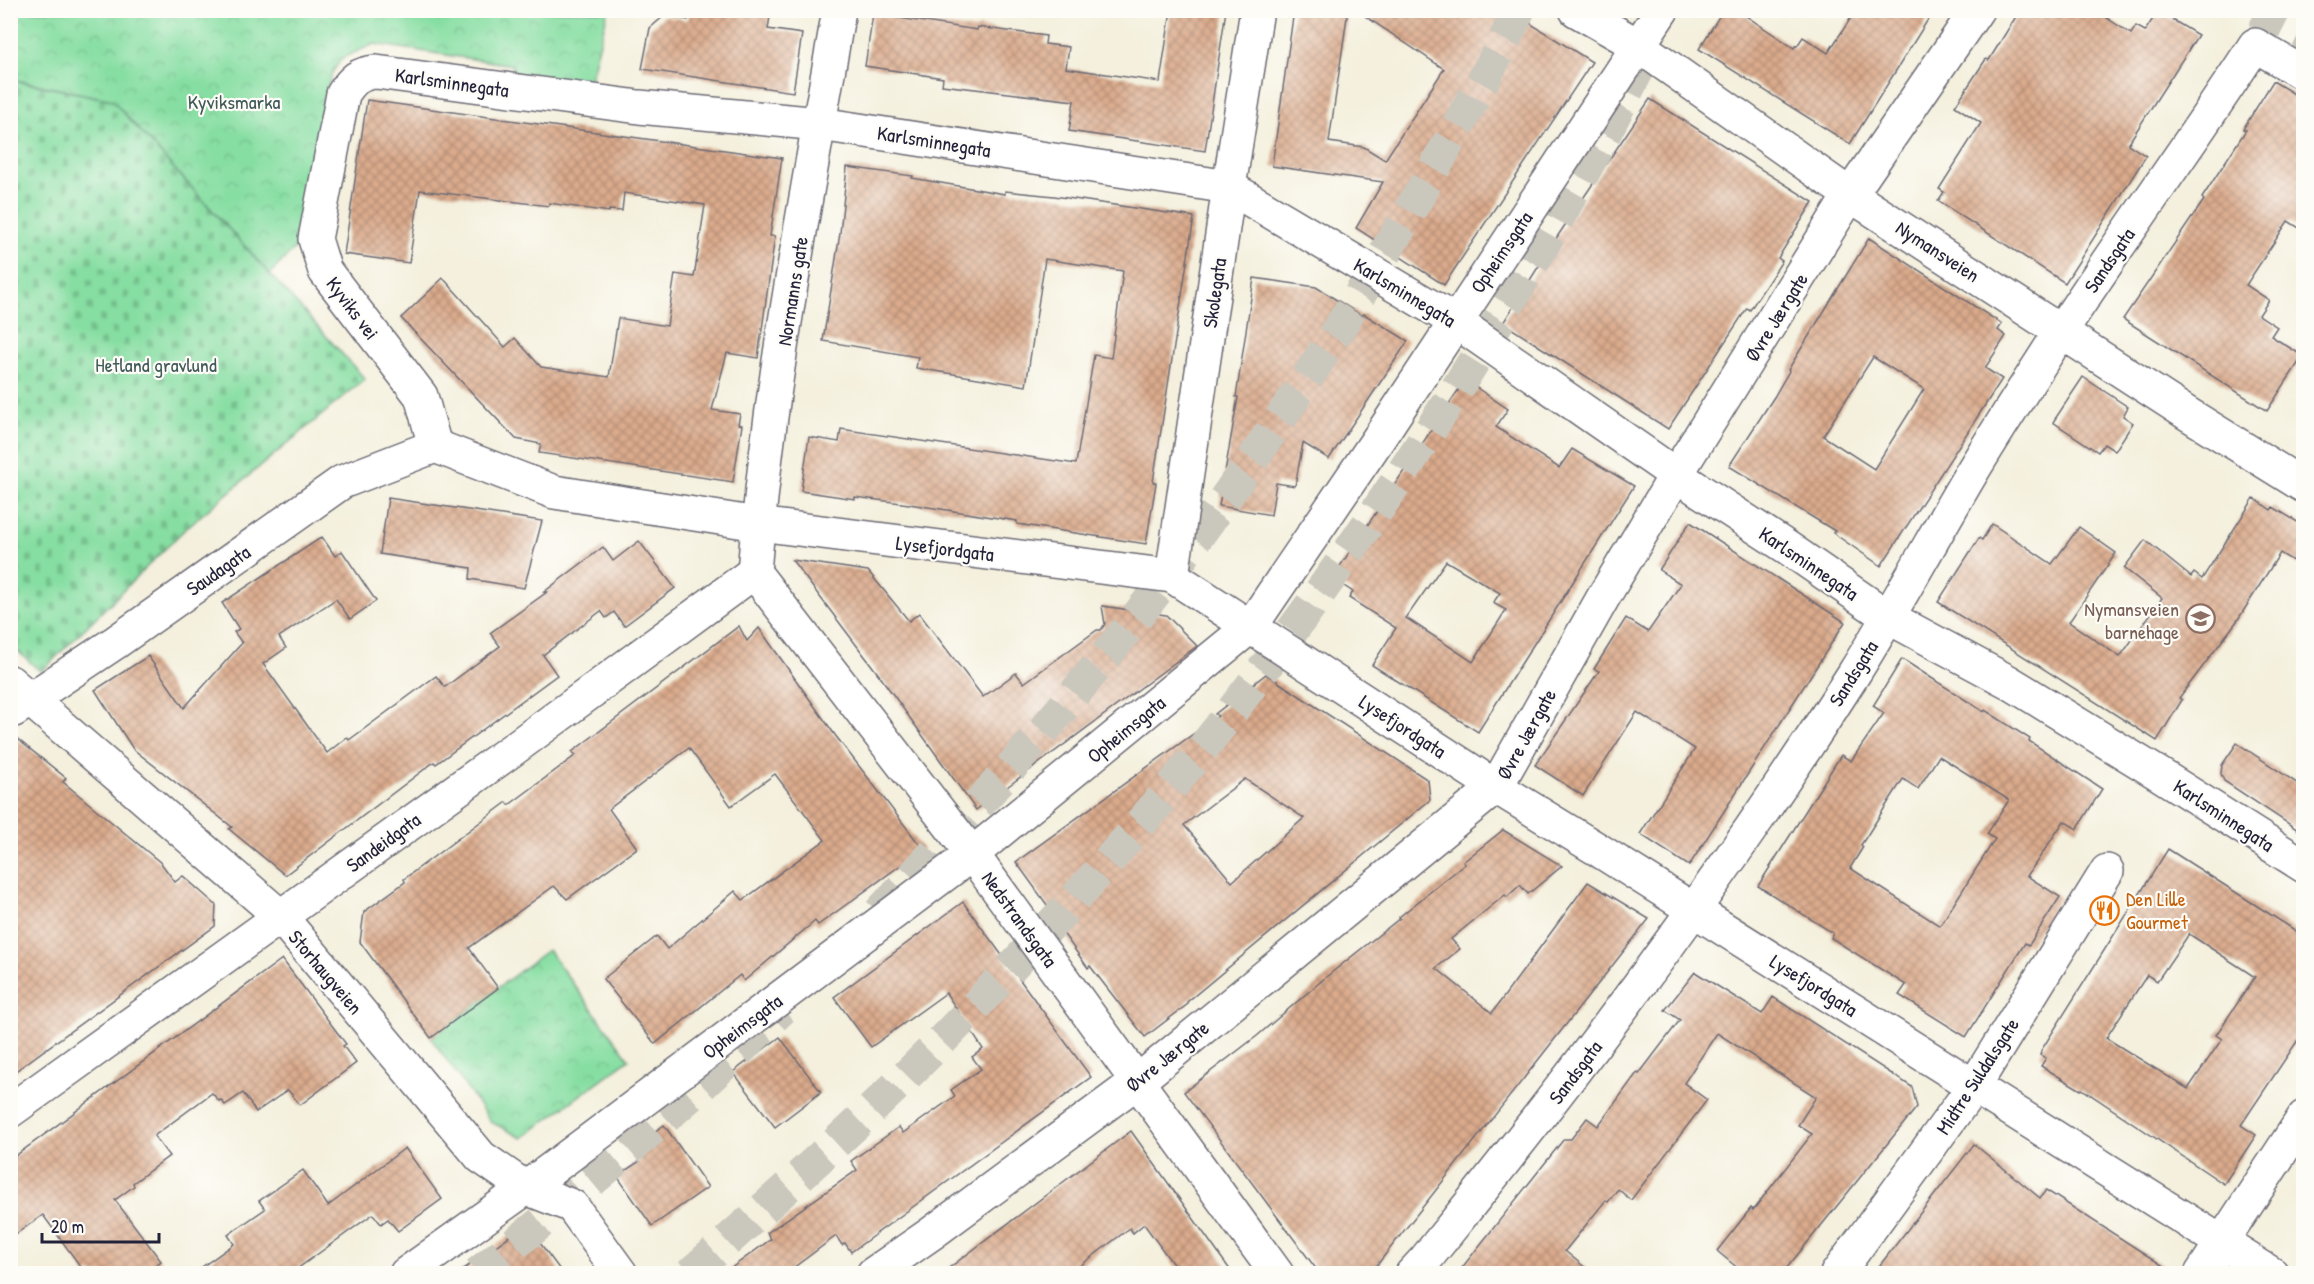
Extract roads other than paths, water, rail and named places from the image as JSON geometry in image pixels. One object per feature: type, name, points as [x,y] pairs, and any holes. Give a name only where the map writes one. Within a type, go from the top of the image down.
[{"type":"street","name":"Normanns gate","points":[[754,572],[758,524],[787,317],[839,10]]},
{"type":"street","name":"Skolegata","points":[[1172,576],[1257,10]]},
{"type":"street","name":"Nymansveien","points":[[1575,10],[1639,46],[1850,195],[2188,414],[2304,486]]},
{"type":"street","name":"Opheimsgata","points":[[406,1274],[526,1188],[972,854],[1251,626],[1381,435],[1662,10]]},
{"type":"street","name":"Øvre Jærgate","points":[[873,1274],[1138,1081],[1496,788],[1604,596],[1676,476],[1850,195],[1977,10]]},
{"type":"street","name":"Sandsgata","points":[[1412,1274],[1527,1135],[1637,990],[1737,850],[1888,617],[1971,475],[2061,331],[2255,45],[2304,74]]},
{"type":"street","name":"Karlsminnegata","points":[[376,72],[639,107],[820,124],[1229,187],[1455,321],[1676,476],[1788,548],[1888,617],[2019,688],[2304,866]]},
{"type":"street","name":"Kyviks vei","points":[[376,72],[362,73],[351,82],[343,94],[315,239],[325,271],[421,396],[435,446]]},
{"type":"street","name":"Lysefjordgata","points":[[435,446],[554,492],[758,524],[1172,576],[1496,788],[1597,849],[2272,1274]]},
{"type":"street","name":"Saudagata","points":[[17,698],[134,630],[342,482],[435,446]]},
{"type":"street","name":"Nedstrandsgata","points":[[754,572],[972,854],[1277,1274]]},
{"type":"street","name":"Sandeidgata","points":[[10,1111],[522,743],[754,572]]},
{"type":"street","name":"Storhaugveien","points":[[17,698],[280,916],[481,1157],[526,1188],[572,1206],[621,1274]]},
{"type":"street","name":"Midtre Suldalsgate","points":[[1837,1274],[1974,1086],[2107,871]]},
{"type":"street","points":[[2201,1274],[2304,1117]]},
{"type":"tunnel","points":[[879,913],[937,851],[1077,691],[1151,599],[1240,477],[1324,352],[1403,223],[1481,85],[1519,10]]},
{"type":"tunnel","points":[[2256,10],[2304,34]]},
{"type":"tunnel","points":[[690,1274],[854,1126],[948,1034],[1087,885],[1218,729],[1337,568],[1448,403],[1550,232],[1645,56]]},
{"type":"tunnel","points":[[477,1274],[633,1146],[709,1079],[782,1009]]},
{"type":"place","name":"Nymansveien barnehage","points":[[2200,619]]},
{"type":"place","name":"Den Lille Gourmet","points":[[2105,910]]},
{"type":"park label","name":"Kyviksmarka","points":[[234,101]]},
{"type":"park label","name":"Hetland gravlund","points":[[156,364]]}]
